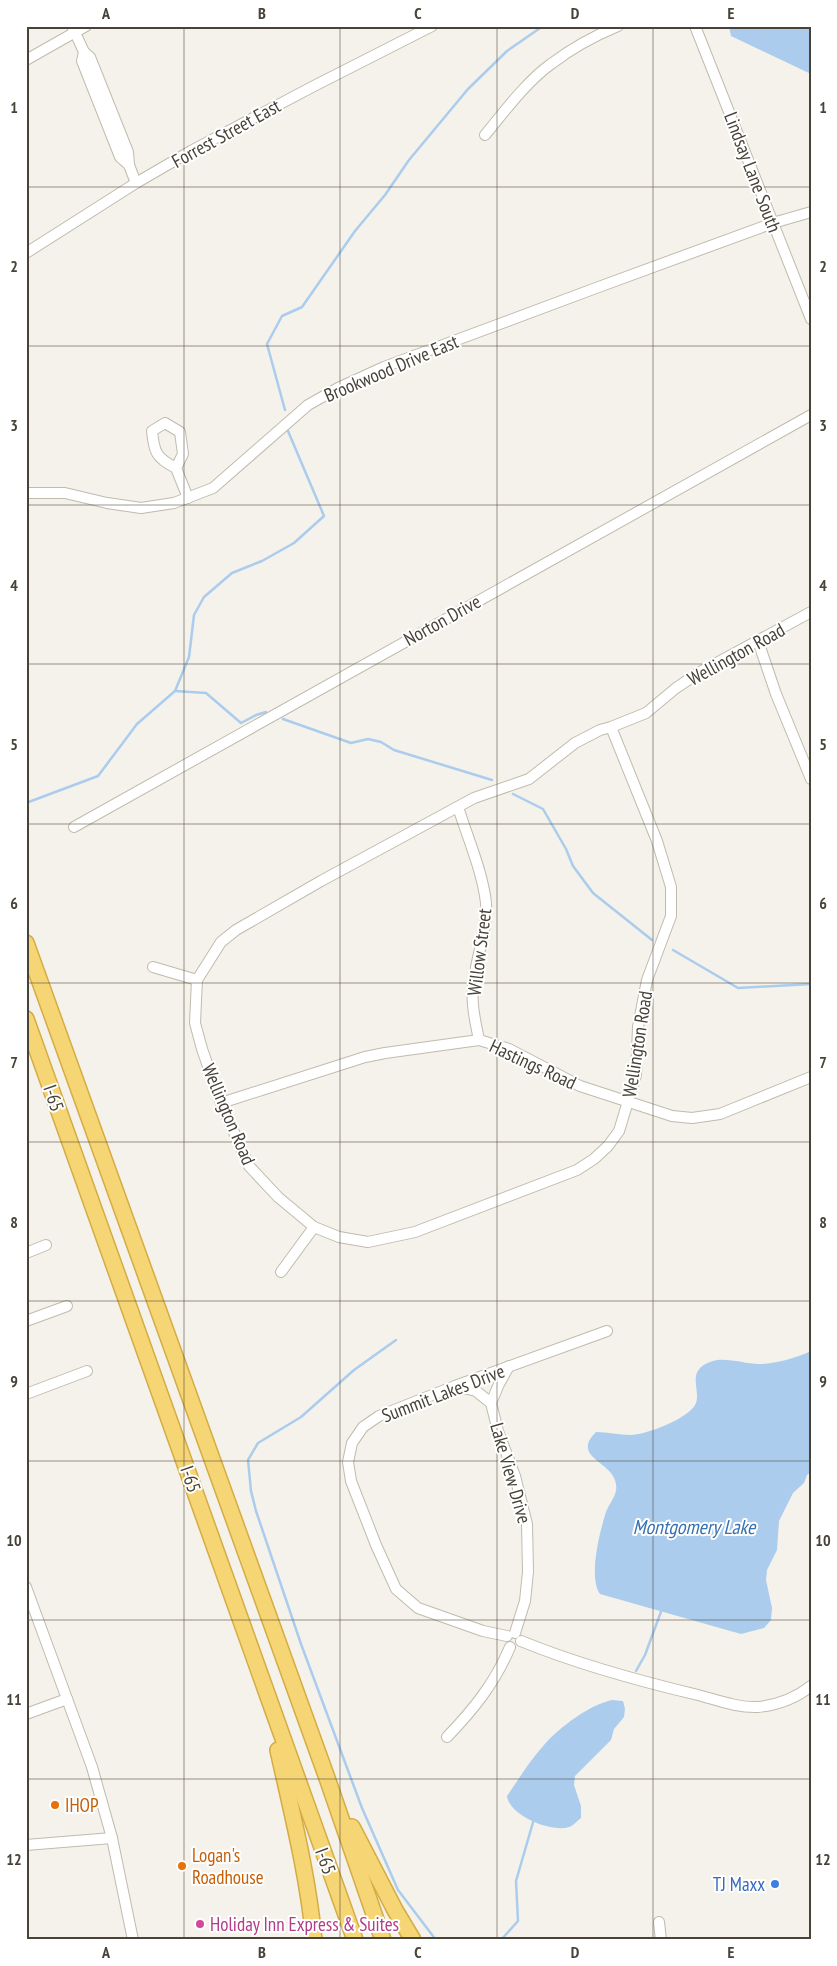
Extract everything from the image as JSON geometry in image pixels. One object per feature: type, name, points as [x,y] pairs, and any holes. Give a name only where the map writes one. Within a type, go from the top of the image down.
[{"type":"highway","points":[[26,943],[328,1778],[383,1940]]},
{"type":"highway","name":"I-65","points":[[26,1019],[355,1940]]},
{"type":"highway","points":[[264,1688],[302,1855],[312,1912],[314,1940]]},
{"type":"highway","points":[[328,1778],[395,1910],[413,1940]]},
{"type":"street","points":[[26,60],[73,30],[86,26]]},
{"type":"street","name":"Forrest Street East","points":[[26,253],[136,183],[191,151],[432,26]]},
{"type":"street","points":[[485,135],[514,100],[549,64],[588,39],[618,26]]},
{"type":"street","name":"Lindsay Lane South","points":[[695,26],[811,319]]},
{"type":"street","points":[[73,30],[84,52],[82,60],[120,157],[129,166],[136,183]]},
{"type":"street","name":"Brookwood Drive East","points":[[26,493],[64,493],[107,503],[141,508],[174,503],[188,498],[214,488],[308,405],[338,388],[384,367],[773,223],[811,212]]},
{"type":"street","name":"Norton Drive","points":[[74,827],[811,415]]},
{"type":"street","points":[[176,468],[188,498]]},
{"type":"street","name":"Wellington Road","points":[[611,727],[657,841],[671,887],[671,916],[645,989],[638,1027],[636,1076],[620,1130],[608,1146],[594,1159],[577,1170],[414,1232],[368,1242],[339,1237],[314,1227],[278,1197],[248,1166],[221,1103],[202,1049],[195,1023],[197,980],[221,942],[236,930],[320,881],[458,807],[492,791],[528,779],[574,743],[600,730],[646,712],[676,688],[811,612]]},
{"type":"street","points":[[758,641],[776,694],[811,779]]},
{"type":"street","name":"Willow Street","points":[[458,807],[482,884],[486,904],[485,924],[473,981],[473,1011],[479,1040]]},
{"type":"street","points":[[153,967],[197,980]]},
{"type":"street","name":"Hastings Road","points":[[221,1103],[365,1057],[479,1040],[509,1049],[580,1086],[672,1116],[692,1118],[711,1116],[811,1077]]},
{"type":"street","points":[[281,1272],[314,1227]]},
{"type":"street","points":[[26,1253],[46,1245]]},
{"type":"street","points":[[26,1322],[67,1306]]},
{"type":"street","name":"Summit Lakes Drive","points":[[607,1331],[455,1386],[379,1416],[363,1426],[352,1442],[348,1462],[351,1481],[376,1545],[396,1589],[410,1603],[436,1616],[515,1637],[547,1652],[738,1705],[756,1707],[770,1705],[784,1701],[811,1686]]},
{"type":"street","name":"Lake View Drive","points":[[509,1366],[491,1403],[527,1524],[528,1572],[524,1606],[515,1637]]},
{"type":"street","points":[[26,1394],[87,1371]]},
{"type":"street","name":"Lake View Drive","points":[[455,1386],[476,1391],[491,1403]]},
{"type":"street","points":[[26,1587],[92,1767],[112,1838],[132,1940]]},
{"type":"street","points":[[447,1737],[486,1693],[510,1647],[517,1648],[515,1637]]},
{"type":"street","points":[[26,1714],[67,1699]]},
{"type":"street","points":[[26,1845],[112,1838]]},
{"type":"street","points":[[658,1922],[661,1940]]},
{"type":"water","points":[[729,26],[811,26],[811,74],[731,36]]},
{"type":"water","name":"Montgomery Lake","points":[[811,1351],[811,1472],[807,1475],[804,1483],[793,1493],[779,1521],[777,1550],[767,1570],[766,1580],[772,1608],[771,1620],[764,1628],[741,1634],[600,1594],[595,1577],[596,1554],[606,1512],[616,1491],[615,1481],[611,1473],[591,1455],[588,1449],[589,1441],[596,1432],[626,1435],[637,1434],[666,1425],[684,1416],[691,1410],[697,1400],[696,1375],[704,1365],[713,1361],[723,1360],[765,1364],[785,1360]]},
{"type":"water","points":[[612,1700],[623,1701],[624,1717],[614,1729],[611,1740],[575,1776],[574,1785],[581,1806],[581,1818],[569,1827],[552,1827],[532,1821],[515,1810],[507,1796],[529,1763],[544,1745],[575,1718],[594,1707]]},
{"type":"waterway","points":[[285,410],[267,344],[282,316],[302,307],[355,231],[385,195],[409,160],[468,89],[507,51],[543,26]]},
{"type":"waterway","points":[[26,803],[98,776],[137,724],[175,691],[189,657],[194,615],[204,597],[232,573],[262,561],[294,543],[324,516],[288,431]]},
{"type":"waterway","points":[[175,691],[206,693],[241,723],[266,712]]},
{"type":"waterway","points":[[283,719],[351,743],[368,739],[381,742],[394,750],[492,780]]},
{"type":"waterway","points":[[513,794],[543,809],[566,849],[573,866],[593,893],[652,940]]},
{"type":"waterway","points":[[673,950],[738,988],[811,984]]},
{"type":"waterway","points":[[396,1340],[354,1370],[301,1417],[258,1443],[248,1460],[251,1491],[256,1511],[301,1644],[362,1808],[398,1890],[436,1940]]},
{"type":"waterway","points":[[636,1671],[645,1655],[662,1609]]},
{"type":"waterway","points":[[501,1940],[518,1921],[516,1881],[534,1819]]},
{"type":"place","name":"IHOP","points":[[55,1805]]},
{"type":"place","name":"Logan's Roadhouse","points":[[182,1866]]},
{"type":"place","name":"TJ Maxx","points":[[775,1884]]},
{"type":"place","name":"Holiday Inn Express & Suites","points":[[200,1924]]}]
